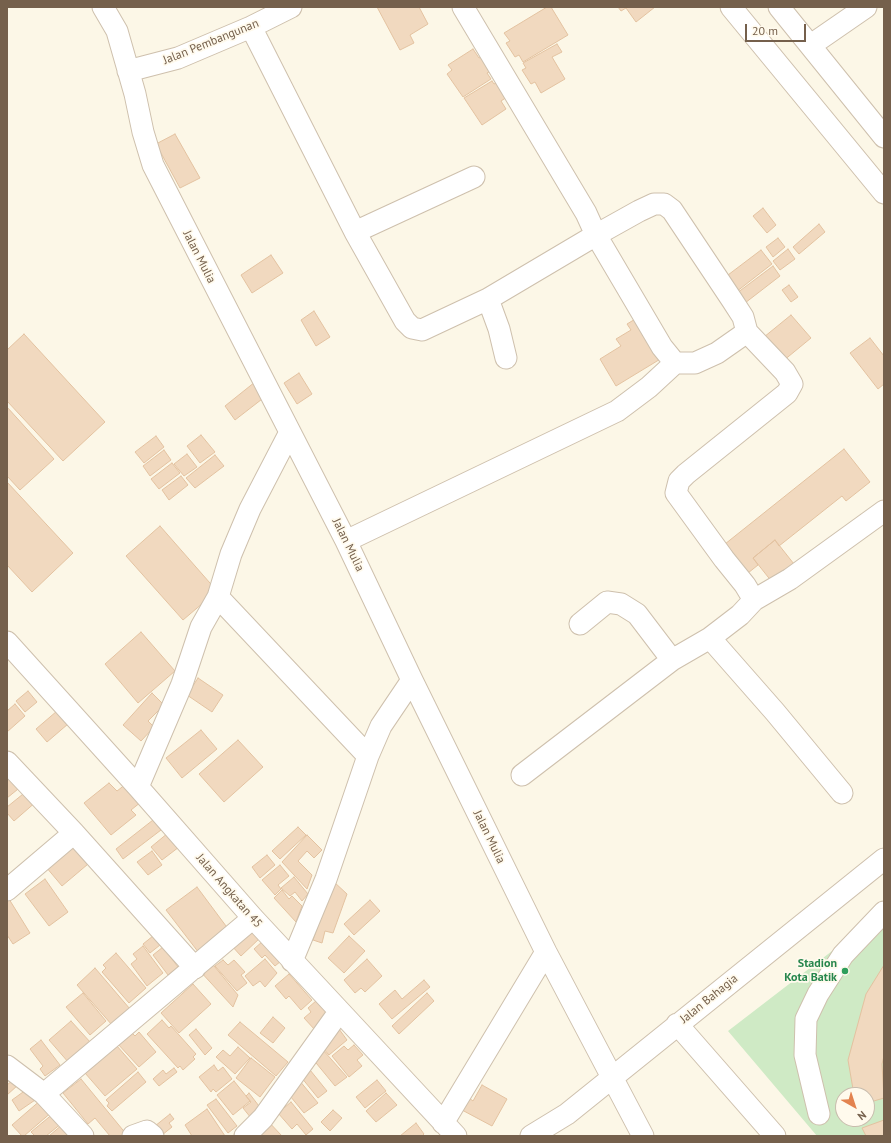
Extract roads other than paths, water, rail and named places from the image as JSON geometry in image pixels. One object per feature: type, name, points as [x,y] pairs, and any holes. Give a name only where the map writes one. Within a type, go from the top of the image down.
[{"type":"street","name":"Jalan Mulia","points":[[103,7],[117,31],[153,165],[346,541],[412,680],[546,952],[613,1076],[643,1136]]},
{"type":"street","name":"Jalan Pembangunan","points":[[128,71],[178,58],[252,27],[291,7]]},
{"type":"street","points":[[463,7],[578,200],[596,235],[662,347],[675,363]]},
{"type":"street","points":[[731,7],[884,193]]},
{"type":"street","points":[[779,7],[882,132]]},
{"type":"street","points":[[811,45],[866,7]]},
{"type":"street","points":[[252,27],[355,232],[405,321],[412,328],[422,330],[488,299],[596,235],[654,204],[664,204],[672,210],[743,317],[747,332],[785,372],[792,384],[787,393],[686,474],[679,481],[676,493],[746,585],[754,600]]},
{"type":"street","points":[[355,232],[474,177]]},
{"type":"street","points":[[488,299],[499,329],[506,358]]},
{"type":"street","points":[[346,541],[617,411],[649,387],[675,363],[695,363],[717,353],[747,332]]},
{"type":"street","points":[[138,787],[182,684],[201,627],[218,597],[231,554],[250,509],[290,432]]},
{"type":"street","points":[[522,775],[672,660],[710,638],[740,615],[754,600],[790,579],[884,511]]},
{"type":"street","points":[[218,597],[368,756]]},
{"type":"street","points":[[580,624],[607,602],[621,604],[637,614],[672,660]]},
{"type":"street","points":[[710,638],[776,712],[842,793]]},
{"type":"street","name":"Jalan Angkatan 45","points":[[7,642],[138,787],[252,918],[450,1129]]},
{"type":"street","points":[[292,961],[326,879],[368,756],[381,726],[412,680]]},
{"type":"street","points":[[7,762],[74,833],[194,968]]},
{"type":"street","points":[[7,890],[74,833]]},
{"type":"street","name":"Jalan Bahagia","points":[[531,1136],[567,1114],[677,1024],[881,868]]},
{"type":"street","points":[[819,1114],[805,1055],[806,1019],[818,994],[843,955],[884,912]]},
{"type":"street","points":[[44,1094],[252,918]]},
{"type":"street","points":[[450,1129],[546,952]]},
{"type":"street","points":[[245,1136],[263,1118],[339,1012]]},
{"type":"street","points":[[677,1024],[775,1136]]},
{"type":"street","points":[[7,1066],[44,1094],[83,1136]]},
{"type":"street","points":[[133,1136],[146,1131],[153,1136]]},
{"type":"place","name":"Stadion Kota Batik","points":[[845,971]]}]
